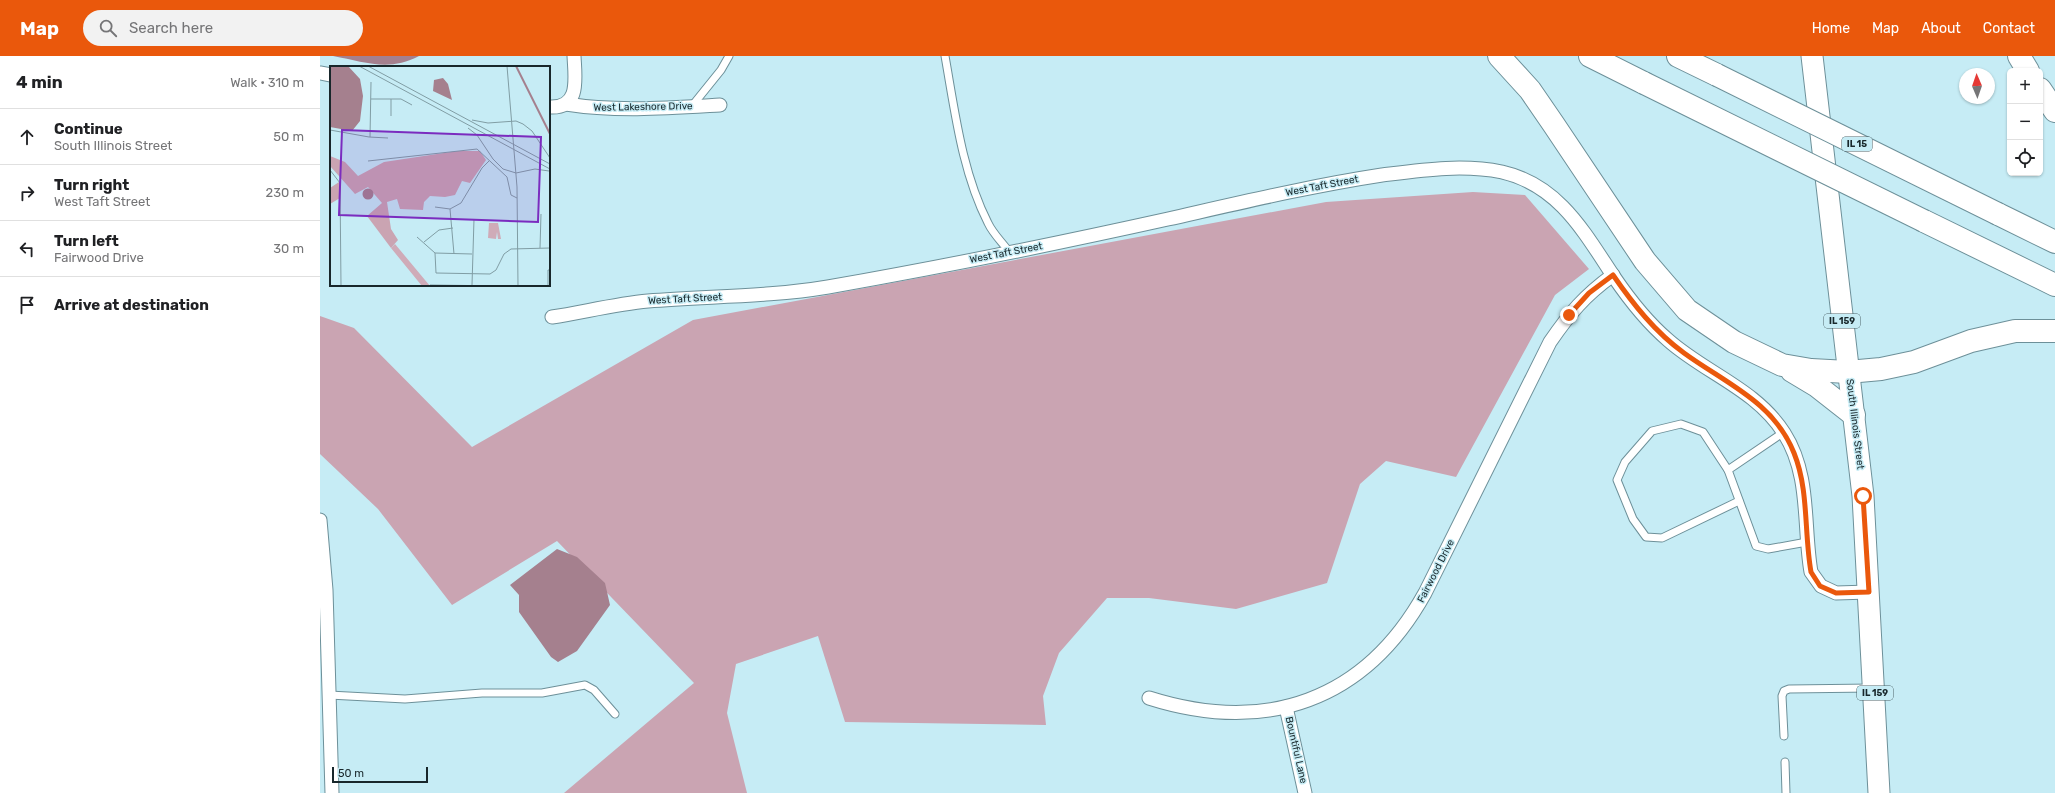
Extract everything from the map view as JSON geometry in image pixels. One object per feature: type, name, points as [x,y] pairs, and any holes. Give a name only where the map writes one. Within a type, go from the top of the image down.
[{"type":"highway","points":[[1499,56],[1530,90],[1645,261],[1687,310],[1734,342],[1782,365],[1817,386],[1854,415]]},
{"type":"highway","points":[[1590,56],[2055,286]]},
{"type":"highway","name":"IL 15","points":[[1678,56],[2055,242]]},
{"type":"highway","points":[[2019,56],[2026,68]]},
{"type":"highway","points":[[2043,93],[2055,111]]},
{"type":"highway","points":[[1782,365],[1811,370],[1848,372],[1881,369],[1914,362],[1971,341],[2015,331],[2055,332]]},
{"type":"main road","name":"South Illinois Street","points":[[1812,56],[1863,496],[1879,793]]},
{"type":"street","points":[[566,104],[572,98],[574,90],[574,56]]},
{"type":"street","points":[[320,73],[330,75]]},
{"type":"street","name":"West Lakeshore Drive","points":[[550,106],[566,104],[588,108],[720,105]]},
{"type":"street","name":"West Taft Street","points":[[552,317],[646,301],[757,295],[824,288],[1010,253],[1328,183],[1442,168],[1466,168],[1504,173],[1523,179],[1557,201],[1576,220],[1630,299],[1665,338],[1684,353],[1755,400],[1784,432],[1794,452],[1800,469],[1804,490],[1807,542],[1811,572],[1820,586],[1836,593],[1869,592]]},
{"type":"street","name":"Fairwood Drive","points":[[1149,698],[1200,711],[1234,713],[1262,711],[1286,707],[1312,698],[1336,687],[1360,671],[1376,657],[1401,630],[1425,592],[1550,342],[1569,315],[1589,293],[1613,275]]},
{"type":"street","points":[[320,520],[326,590],[332,793]]},
{"type":"street","name":"Bountiful Lane","points":[[1286,707],[1305,793]]},
{"type":"lane","points":[[692,106],[721,70],[729,56]]},
{"type":"lane","points":[[945,56],[959,134],[976,198],[989,225],[1010,253]]},
{"type":"lane","points":[[1739,501],[1662,538],[1646,537],[1633,520],[1616,480],[1625,462],[1652,431],[1681,424],[1703,432],[1728,470],[1756,546],[1768,549],[1807,542]]},
{"type":"lane","points":[[1728,470],[1784,432]]},
{"type":"lane","points":[[329,695],[405,699],[482,693],[542,693],[585,685],[594,690],[615,714]]},
{"type":"lane","points":[[1784,736],[1782,696],[1784,691],[1789,689],[1874,688]]},
{"type":"lane","points":[[1785,762],[1786,793]]},
{"type":"shaded area","points":[[333,56],[419,56],[408,61],[387,65],[366,63]]},
{"type":"shaded area","points":[[1473,192],[1525,195],[1589,269],[1555,295],[1456,477],[1386,461],[1360,484],[1327,583],[1236,609],[1149,598],[1107,598],[1059,653],[1043,696],[1046,725],[845,722],[818,636],[736,664],[727,713],[747,793],[564,793],[694,683],[557,541],[452,605],[378,509],[320,454],[320,316],[354,328],[472,447],[693,320],[1326,202]]},
{"type":"shaded area","points":[[557,549],[577,557],[605,583],[610,605],[577,651],[558,662],[551,657],[519,612],[519,595],[510,585]]},
{"type":"route","points":[[1569,315],[1589,293],[1613,275],[1630,299],[1665,338],[1684,353],[1740,388],[1771,416],[1784,432],[1794,452],[1800,469],[1804,490],[1811,572],[1820,586],[1836,593],[1850,594],[1869,592],[1863,496]]}]
